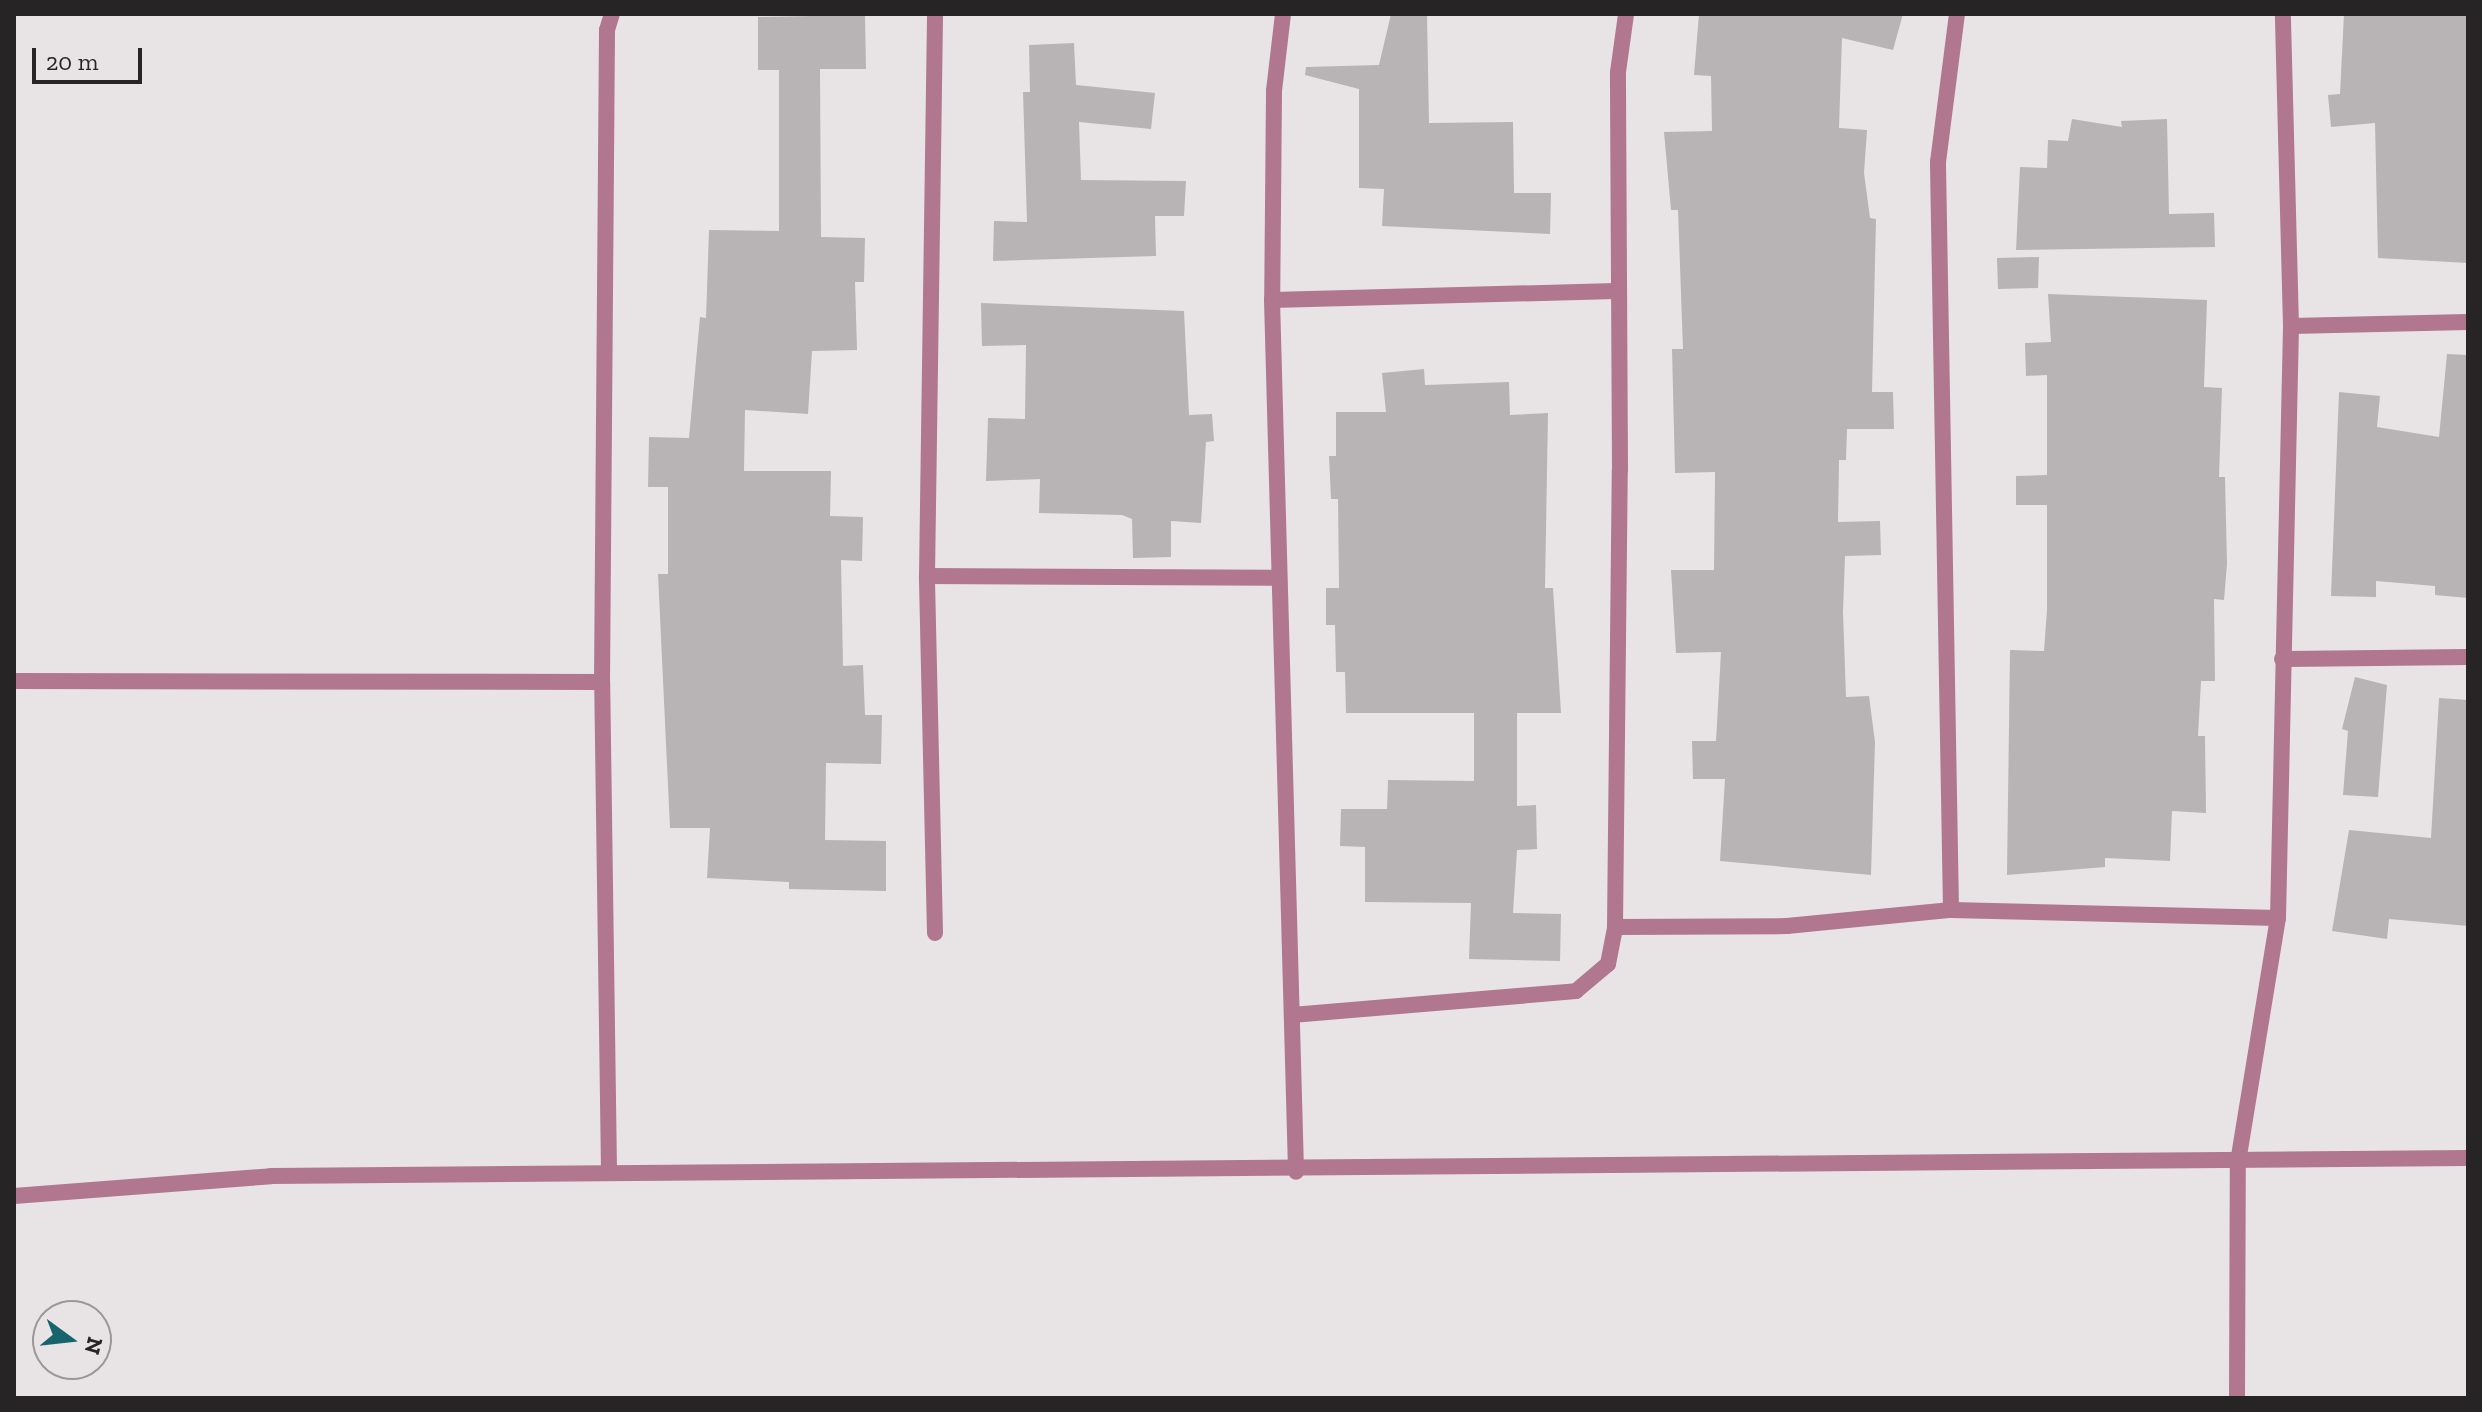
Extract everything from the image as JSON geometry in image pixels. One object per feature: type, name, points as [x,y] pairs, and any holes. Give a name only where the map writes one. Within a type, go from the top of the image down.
[{"type":"street","points":[[609,1171],[602,682],[607,30],[612,14]]},
{"type":"street","points":[[935,14],[927,576],[935,933]]},
{"type":"street","points":[[1283,14],[1274,91],[1272,300],[1296,1172]]},
{"type":"street","points":[[1292,1015],[1576,991],[1608,964],[1615,927],[1618,72],[1626,14]]},
{"type":"street","points":[[1951,910],[1938,162],[1957,14]]},
{"type":"street","points":[[2237,1398],[2238,1162],[2278,918],[2291,326],[2283,14]]},
{"type":"street","points":[[1272,300],[1616,291]]},
{"type":"street","points":[[2291,326],[2468,322]]},
{"type":"street","points":[[927,576],[1278,578]]},
{"type":"street","points":[[2282,659],[2468,657]]},
{"type":"street","points":[[14,681],[602,682]]},
{"type":"street","points":[[1615,927],[1787,926],[1951,910],[2278,918]]},
{"type":"street","points":[[14,1196],[271,1176],[609,1171],[1296,1172],[2468,1158]]},
{"type":"building","points":[[1391,14],[1427,14],[1429,123],[1513,122],[1514,193],[1551,193],[1550,234],[1382,226],[1384,189],[1359,188],[1359,89],[1305,75],[1306,67],[1379,65]]},
{"type":"building","points":[[1699,14],[1903,14],[1893,50],[1842,38],[1839,128],[1867,130],[1864,173],[1870,218],[1876,219],[1872,392],[1893,392],[1894,429],[1847,429],[1846,460],[1839,460],[1838,522],[1880,521],[1881,555],[1845,556],[1843,612],[1846,697],[1869,696],[1875,742],[1871,875],[1720,861],[1725,779],[1693,779],[1692,741],[1716,741],[1721,652],[1676,653],[1671,570],[1714,570],[1715,472],[1675,473],[1672,349],[1683,349],[1678,210],[1671,210],[1664,132],[1712,131],[1711,76],[1694,75]]},
{"type":"building","points":[[2344,14],[2468,14],[2468,263],[2378,258],[2375,123],[2331,127],[2328,95],[2340,94]]},
{"type":"building","points":[[865,15],[866,69],[820,69],[821,237],[865,238],[864,282],[855,282],[857,350],[812,351],[808,414],[745,410],[744,471],[831,471],[830,516],[863,517],[862,561],[841,560],[843,666],[863,665],[865,715],[882,715],[881,764],[826,763],[825,840],[886,841],[886,891],[789,889],[789,882],[707,878],[710,828],[670,828],[658,574],[668,574],[668,487],[648,487],[649,437],[689,438],[700,317],[706,318],[709,230],[779,231],[779,70],[758,70],[758,17]]},
{"type":"building","points":[[1074,43],[1076,85],[1155,93],[1151,129],[1079,122],[1081,180],[1186,181],[1184,216],[1155,216],[1156,256],[993,261],[994,221],[1027,222],[1023,92],[1030,92],[1029,45]]},
{"type":"building","points":[[2072,119],[2122,127],[2121,121],[2167,119],[2169,214],[2214,213],[2215,247],[2016,250],[2020,167],[2047,168],[2048,140],[2068,141]]},
{"type":"building","points":[[2039,257],[2038,288],[1998,289],[1997,258]]},
{"type":"building","points":[[2048,294],[2207,300],[2204,387],[2222,388],[2219,477],[2225,477],[2227,564],[2224,600],[2214,599],[2215,681],[2201,681],[2198,736],[2205,736],[2206,813],[2172,811],[2170,861],[2105,858],[2105,867],[2007,875],[2010,650],[2044,651],[2047,610],[2047,505],[2016,505],[2016,476],[2047,475],[2047,375],[2026,376],[2025,343],[2051,342]]},
{"type":"building","points":[[981,303],[1184,311],[1189,415],[1212,414],[1214,441],[1206,442],[1201,523],[1171,521],[1171,557],[1133,558],[1132,519],[1122,515],[1039,513],[1040,479],[986,481],[988,418],[1025,419],[1026,345],[982,346]]},
{"type":"building","points":[[2447,354],[2468,355],[2468,598],[2435,595],[2435,586],[2376,581],[2376,597],[2331,596],[2339,392],[2380,396],[2377,427],[2439,437]]},
{"type":"building","points":[[1424,369],[1425,385],[1509,382],[1510,415],[1548,413],[1545,588],[1553,588],[1561,713],[1517,713],[1517,806],[1536,805],[1537,849],[1517,850],[1513,913],[1561,914],[1560,961],[1469,959],[1471,903],[1365,902],[1365,847],[1340,846],[1341,809],[1387,809],[1388,780],[1474,781],[1474,713],[1346,713],[1345,672],[1336,672],[1335,625],[1326,625],[1326,588],[1339,588],[1338,499],[1331,499],[1329,456],[1336,456],[1336,412],[1386,412],[1382,373]]},
{"type":"building","points":[[2355,677],[2387,685],[2378,797],[2343,795],[2348,731],[2342,729]]},
{"type":"building","points":[[2439,698],[2468,700],[2468,926],[2389,919],[2387,939],[2332,931],[2349,830],[2431,838]]}]
